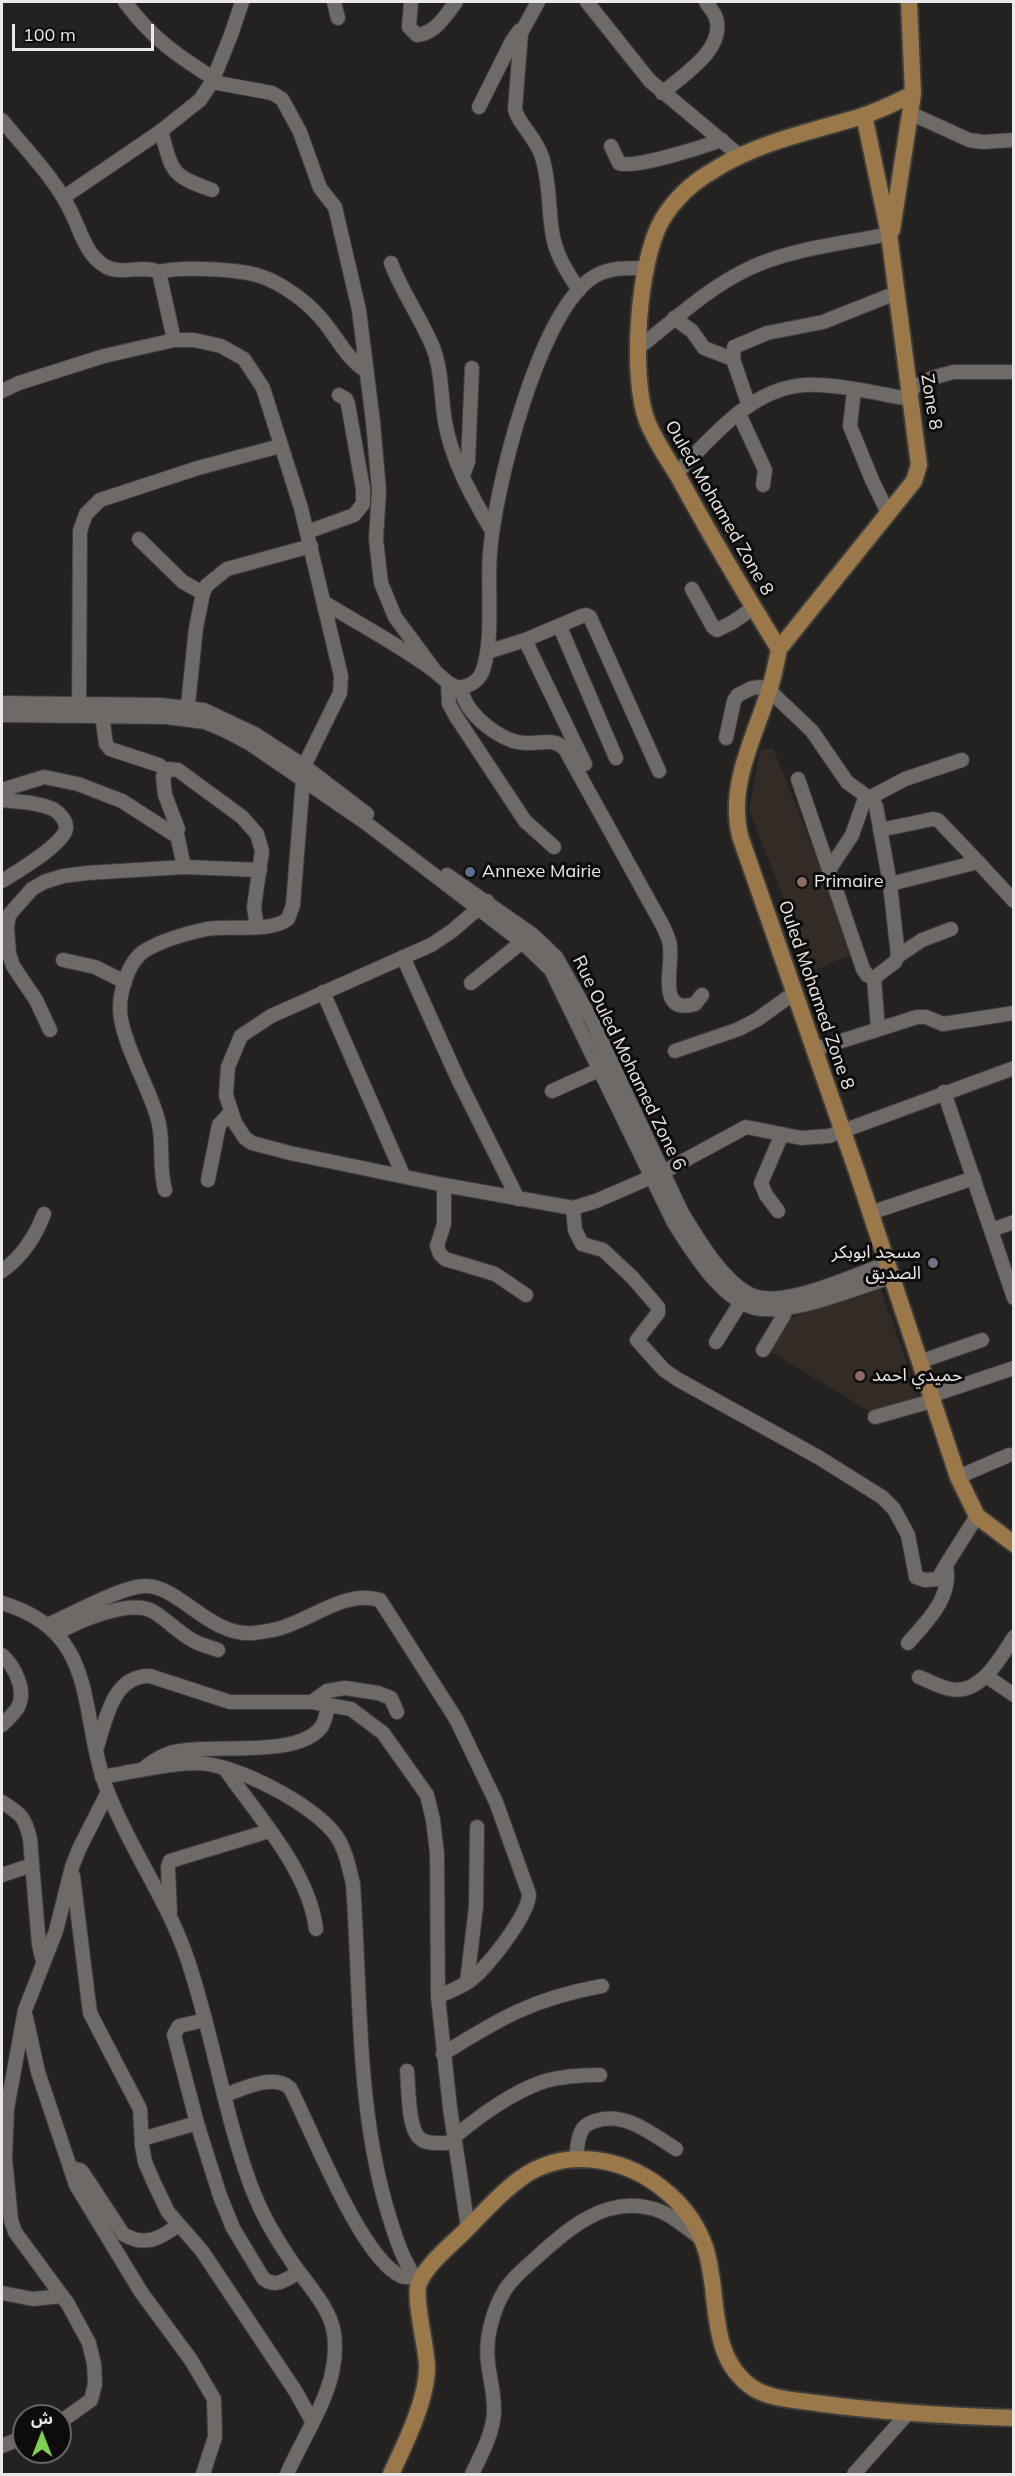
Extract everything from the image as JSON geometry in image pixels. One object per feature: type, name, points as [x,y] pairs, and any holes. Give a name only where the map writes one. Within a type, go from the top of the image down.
[{"type":"main road","points":[[889,239],[913,94],[909,2]]},
{"type":"main road","name":"Ouled Mohamed Zone 8","points":[[913,94],[864,115],[828,125],[740,156],[712,171],[686,190],[662,221],[649,248],[638,348],[640,394],[647,420],[665,458],[779,649],[770,691],[739,781],[736,812],[746,854],[843,1132],[931,1399],[958,1477],[977,1516]]},
{"type":"main road","name":"Zone 8","points":[[779,649],[914,481],[919,465],[918,443],[909,394],[889,239],[864,115]]},
{"type":"main road","points":[[977,1516],[999,1535],[1014,1544]]},
{"type":"main road","points":[[391,2475],[425,2390],[427,2367],[417,2280],[468,2228],[525,2176],[536,2169],[576,2160],[598,2159],[628,2167],[655,2183],[687,2212],[707,2255],[721,2342],[729,2364],[743,2380],[756,2390],[787,2399],[908,2413],[1014,2418]]},
{"type":"street","points":[[125,2],[156,39],[212,80],[277,94],[300,132],[320,188],[335,207],[359,310],[379,490],[376,539],[381,583],[395,617],[435,670]]},
{"type":"street","points":[[64,197],[161,131],[200,100],[212,80],[242,2]]},
{"type":"street","points":[[334,2],[338,18]]},
{"type":"street","points":[[411,2],[409,27],[417,35],[436,27],[456,2]]},
{"type":"street","points":[[479,107],[512,41],[538,2]]},
{"type":"street","points":[[591,2],[650,81],[740,156]]},
{"type":"street","points":[[663,93],[708,51],[714,42],[717,23],[706,2]]},
{"type":"street","points":[[522,27],[514,100],[515,113],[533,136],[542,155],[549,188],[555,244],[562,264],[579,290]]},
{"type":"street","points":[[910,113],[969,140],[982,142],[1014,140]]},
{"type":"street","points":[[2,120],[64,197],[89,250],[98,261],[113,270],[159,272],[180,268],[253,274],[270,281],[320,316],[349,358],[366,371]]},
{"type":"street","points":[[161,131],[172,167],[177,175],[212,190]]},
{"type":"street","points":[[611,147],[619,163],[627,165],[670,156],[722,140]]},
{"type":"street","points":[[638,348],[708,293],[752,268],[809,250],[889,239]]},
{"type":"street","points":[[391,263],[432,346],[445,424],[453,456],[472,497],[492,531]]},
{"type":"street","points":[[454,685],[467,686],[480,677],[487,652],[492,531],[503,468],[530,387],[562,314],[588,281],[607,271],[645,268]]},
{"type":"street","points":[[159,272],[174,340]]},
{"type":"street","points":[[763,485],[765,470],[744,410],[733,358],[734,347],[760,335],[823,322],[896,293]]},
{"type":"street","points":[[674,318],[692,331],[704,348],[733,358]]},
{"type":"street","points":[[2,391],[19,383],[104,356],[174,340],[194,340],[221,346],[244,360],[263,388],[309,539],[342,686],[303,773],[293,905],[285,921],[257,927],[209,929],[154,946],[138,957],[124,982],[120,1005],[121,1019],[160,1129],[161,1176],[165,1190]]},
{"type":"street","points":[[463,475],[468,462],[472,368]]},
{"type":"street","points":[[676,474],[744,410],[761,399],[793,386],[807,385],[854,391],[909,394],[932,378],[953,372],[982,374],[1014,372]]},
{"type":"street","points":[[854,391],[850,426],[888,513]]},
{"type":"street","points":[[188,713],[196,628],[203,593],[216,576],[226,569],[309,539],[354,515],[363,504],[363,489],[348,401],[339,395]]},
{"type":"street","points":[[79,709],[78,551],[82,521],[90,508],[100,500],[187,472],[280,446]]},
{"type":"street","points":[[139,539],[183,582],[203,593]]},
{"type":"street","points":[[692,589],[713,627],[717,630],[753,608]]},
{"type":"street","points":[[325,603],[435,670],[454,685],[473,713],[506,737],[519,743],[554,742],[565,749],[664,928],[670,945],[668,989],[670,997],[683,1006],[695,1004],[702,996]]},
{"type":"street","points":[[487,652],[560,627],[582,616],[590,617],[659,771]]},
{"type":"street","points":[[560,627],[616,758]]},
{"type":"street","points":[[525,640],[585,764]]},
{"type":"street","points":[[454,685],[449,704],[455,715],[525,821],[554,847]]},
{"type":"street","points":[[726,738],[734,700],[738,695],[752,688],[760,687],[770,691],[812,731],[847,782],[875,803],[890,884],[898,956],[897,961],[874,978]]},
{"type":"street","points":[[2,703],[79,709],[188,713]]},
{"type":"street","points":[[2,714],[79,709],[102,715],[188,713],[204,710],[255,734],[303,773]]},
{"type":"street","points":[[102,715],[106,744],[110,749],[159,765],[166,771]]},
{"type":"street","points":[[829,870],[852,835],[864,801],[905,779],[962,760]]},
{"type":"street","points":[[166,771],[173,768],[178,770],[253,827],[261,841],[260,870],[254,907],[257,927]]},
{"type":"street","points":[[166,771],[163,784],[178,829],[184,867]]},
{"type":"street","name":"Rue Ouled Mohamed Zone 6","points":[[303,773],[338,804],[483,905],[533,935],[556,957],[591,1019],[688,1247],[716,1280],[741,1302],[756,1308],[785,1309],[889,1271]]},
{"type":"street","name":"Rue Ouled Mohamed Zone 6","points":[[303,773],[444,873],[543,960],[557,978],[599,1070],[657,1175],[700,1241],[730,1279],[749,1294],[771,1298],[797,1294],[889,1271]]},
{"type":"street","points":[[2,790],[44,777],[78,784],[122,801],[168,833],[177,834]]},
{"type":"street","points":[[798,778],[863,969],[867,975],[874,978]]},
{"type":"street","points":[[2,800],[52,809],[62,816],[66,828],[64,834],[51,847],[2,881]]},
{"type":"street","points":[[880,830],[933,819],[938,820],[1014,901]]},
{"type":"street","points":[[890,884],[978,862]]},
{"type":"street","points":[[50,1030],[36,1000],[10,961],[7,927],[11,911],[26,894],[38,885],[63,876],[184,867],[260,870]]},
{"type":"street","points":[[483,905],[431,945],[260,1021],[241,1036],[228,1067],[226,1095],[240,1132],[252,1143],[444,1185],[573,1208],[596,1201],[657,1175],[746,1127],[801,1138],[821,1138],[843,1132],[944,1092],[1014,1068]]},
{"type":"street","points":[[898,956],[922,940],[951,929]]},
{"type":"street","points":[[471,982],[522,942]]},
{"type":"street","points":[[403,957],[518,1198]]},
{"type":"street","points":[[63,960],[95,968],[124,982]]},
{"type":"street","points":[[874,978],[878,1029]]},
{"type":"street","points":[[323,992],[403,1175]]},
{"type":"street","points":[[675,1051],[739,1029],[758,1019],[794,993]]},
{"type":"street","points":[[813,1050],[917,1017],[926,1017],[943,1024],[1014,1013]]},
{"type":"street","points":[[552,1091],[599,1070]]},
{"type":"street","points":[[944,1092],[1014,1298]]},
{"type":"street","points":[[208,1180],[219,1125],[231,1113]]},
{"type":"street","points":[[778,1211],[766,1195],[762,1183],[782,1134]]},
{"type":"street","points":[[870,1213],[974,1178]]},
{"type":"street","points":[[444,1185],[444,1224],[437,1246],[440,1254],[445,1259],[495,1274],[526,1295]]},
{"type":"street","points":[[573,1208],[575,1230],[582,1244],[603,1250],[632,1277],[658,1307],[658,1313],[637,1340],[664,1370],[713,1401],[818,1457],[882,1497],[894,1509],[908,1535],[916,1577],[925,1580],[938,1579],[977,1516]]},
{"type":"street","points":[[2,1271],[25,1250],[36,1234],[44,1214]]},
{"type":"street","points":[[991,1230],[1014,1222]]},
{"type":"street","points":[[716,1342],[741,1302]]},
{"type":"street","points":[[763,1350],[784,1315],[785,1309]]},
{"type":"street","points":[[919,1362],[982,1340]]},
{"type":"street","points":[[875,1417],[1014,1368]]},
{"type":"street","points":[[958,1477],[1009,1455]]},
{"type":"street","points":[[908,1643],[933,1613],[945,1594],[948,1575],[946,1565]]},
{"type":"street","points":[[52,1629],[124,1590],[145,1586],[161,1588],[214,1623],[237,1633],[277,1629],[351,1599],[380,1600],[456,1719],[496,1802],[529,1894],[528,1903],[518,1920],[487,1964],[467,1982],[438,1997]]},
{"type":"street","points":[[2,1603],[30,1613],[52,1629],[74,1660],[86,1694],[102,1777],[187,1957],[252,2189],[267,2222],[331,2322],[335,2346],[333,2374],[328,2392],[287,2475]]},
{"type":"street","points":[[52,1629],[66,1628],[113,1611],[138,1607],[153,1611],[193,1641],[218,1650]]},
{"type":"street","points":[[919,1677],[954,1690],[972,1685],[986,1676],[1014,1637]]},
{"type":"street","points":[[2,1654],[17,1676],[20,1696],[16,1710],[2,1725]]},
{"type":"street","points":[[96,1750],[115,1696],[122,1685],[139,1676],[150,1676],[230,1702],[312,1702],[351,1709],[382,1733],[427,1795],[434,1820],[438,1997],[443,2054],[468,2228]]},
{"type":"street","points":[[986,1676],[1014,1695]]},
{"type":"street","points":[[312,1702],[330,1690],[354,1689],[391,1698],[397,1712]]},
{"type":"street","points":[[140,1771],[157,1758],[172,1752],[206,1748],[276,1747],[304,1740],[321,1728],[328,1704]]},
{"type":"street","points":[[102,1777],[191,1763],[223,1768],[300,1803],[316,1814],[332,1830],[345,1852],[353,1884],[367,2121],[382,2194],[394,2233],[417,2280]]},
{"type":"street","points":[[223,1768],[269,1831],[303,1885],[312,1904],[316,1929]]},
{"type":"street","points":[[72,2413],[91,2400],[95,2384],[94,2364],[89,2343],[62,2296],[22,2244],[11,2220],[5,2158],[8,2109],[25,2010],[56,1931],[72,1867],[108,1792]]},
{"type":"street","points":[[2,1802],[25,1820],[30,1839],[39,1945],[43,1961]]},
{"type":"street","points":[[467,1982],[476,1907],[477,1827]]},
{"type":"street","points":[[170,1917],[168,1867],[170,1861],[269,1831]]},
{"type":"street","points":[[2,1875],[32,1865]]},
{"type":"street","points":[[72,1867],[90,2013],[140,2109],[145,2162],[168,2212],[202,2251],[296,2392],[312,2421]]},
{"type":"street","points":[[443,2054],[518,2010],[572,1991],[602,1986]]},
{"type":"street","points":[[25,2010],[38,2072],[76,2185],[141,2292],[191,2360],[214,2399],[215,2437],[203,2475]]},
{"type":"street","points":[[205,2019],[178,2026],[174,2033],[197,2123],[233,2228],[262,2278],[269,2283],[277,2283],[298,2272]]},
{"type":"street","points":[[407,2071],[414,2134],[424,2142],[455,2140],[510,2098],[544,2082],[562,2077],[600,2074]]},
{"type":"street","points":[[225,2095],[270,2082],[285,2083],[290,2088],[351,2215],[366,2239],[388,2266],[399,2275],[417,2280]]},
{"type":"street","points":[[576,2160],[580,2133],[584,2126],[593,2121],[612,2118],[629,2121],[676,2149]]},
{"type":"street","points":[[142,2139],[197,2123]]},
{"type":"street","points":[[70,2169],[80,2170],[83,2173],[123,2234],[129,2238],[156,2240],[178,2225]]},
{"type":"street","points":[[472,2475],[492,2427],[494,2410],[487,2367],[487,2342],[496,2310],[511,2282],[578,2223],[598,2212],[612,2208],[648,2207],[666,2213],[701,2239]]},
{"type":"street","points":[[2,2293],[33,2299],[62,2296]]},
{"type":"street","points":[[854,2475],[908,2413]]},
{"type":"shaded area","name":"Primaire","points":[[773,748],[855,953],[812,971],[749,810],[760,751]]},
{"type":"shaded area","name":"حميدي احمد","points":[[880,1287],[920,1401],[874,1414],[768,1350],[785,1320]]},
{"type":"place","name":"Annexe Mairie","points":[[470,872]]},
{"type":"place","name":"Primaire","points":[[802,882]]},
{"type":"place","name":"مسجد ابوبكر الصديق","points":[[933,1263]]},
{"type":"place","name":"حميدي احمد","points":[[860,1376]]}]
